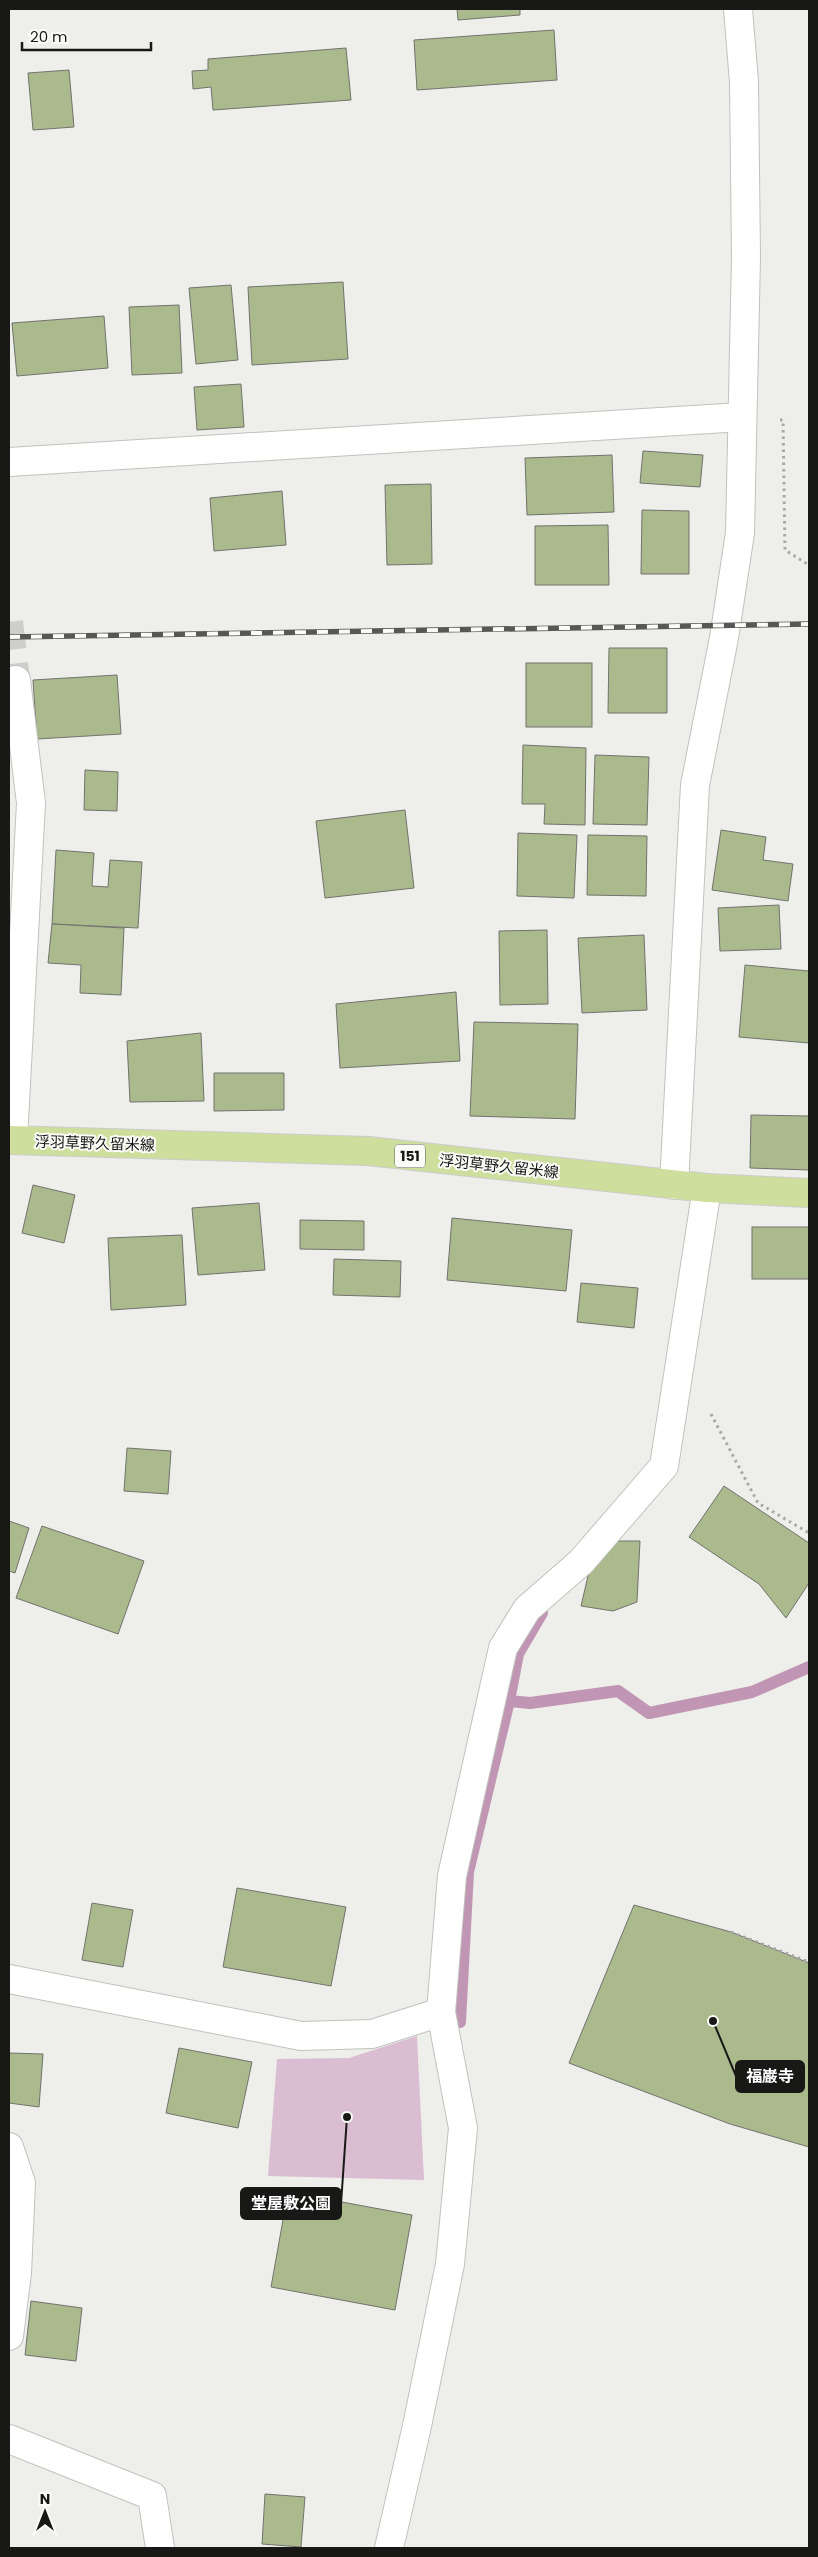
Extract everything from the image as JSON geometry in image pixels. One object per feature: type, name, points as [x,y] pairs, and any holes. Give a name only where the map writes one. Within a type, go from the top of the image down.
[{"type":"main road","name":"浮羽草野久留米線","points":[[11,1140],[368,1151],[674,1185],[809,1193]]},
{"type":"street","points":[[674,1185],[696,785],[724,638],[740,532],[746,257],[744,82],[738,9]]},
{"type":"street","points":[[9,462],[742,418]]},
{"type":"street","points":[[11,1140],[31,802],[16,680]]},
{"type":"street","points":[[389,2548],[417,2426],[450,2264],[463,2128],[440,2012],[452,1876],[504,1648],[528,1609],[581,1562],[664,1466],[708,1188]]},
{"type":"street","points":[[9,1979],[301,2036],[372,2034],[440,2012]]},
{"type":"street","points":[[9,2147],[21,2184],[17,2273],[9,2336]]},
{"type":"street","points":[[9,2439],[152,2496],[160,2548]]},
{"type":"path","points":[[742,418],[783,420],[785,550],[809,565]]},
{"type":"path","points":[[707,1407],[758,1503],[809,1533]]},
{"type":"path","points":[[731,1932],[809,1962]]},
{"type":"shaded area","points":[[417,2036],[424,2180],[268,2176],[277,2059],[349,2058]]},
{"type":"building","points":[[457,9],[520,9],[520,15],[458,20]]},
{"type":"building","points":[[554,30],[557,80],[417,90],[414,40]]},
{"type":"building","points":[[346,48],[351,100],[213,110],[211,87],[193,89],[192,71],[208,70],[208,59]]},
{"type":"building","points":[[69,70],[74,127],[33,130],[28,73]]},
{"type":"building","points":[[343,282],[348,359],[252,365],[248,287]]},
{"type":"building","points":[[231,285],[238,360],[196,364],[189,288]]},
{"type":"building","points":[[179,305],[182,373],[132,375],[129,307]]},
{"type":"building","points":[[104,316],[108,368],[17,376],[12,323]]},
{"type":"building","points":[[241,384],[244,427],[197,430],[194,387]]},
{"type":"building","points":[[643,451],[703,455],[700,487],[640,483]]},
{"type":"building","points":[[612,455],[614,512],[527,515],[525,458]]},
{"type":"building","points":[[431,484],[432,564],[387,565],[385,485]]},
{"type":"building","points":[[282,491],[286,545],[214,551],[210,498]]},
{"type":"building","points":[[642,510],[689,511],[689,574],[641,574]]},
{"type":"building","points":[[608,525],[609,585],[535,585],[535,526]]},
{"type":"building","points":[[609,648],[667,648],[667,713],[608,713]]},
{"type":"building","points":[[526,663],[592,663],[592,727],[526,727]]},
{"type":"building","points":[[117,675],[121,734],[37,739],[33,680]]},
{"type":"building","points":[[523,745],[586,748],[585,825],[544,824],[545,804],[522,804]]},
{"type":"building","points":[[595,755],[649,757],[647,825],[593,824]]},
{"type":"building","points":[[85,770],[118,772],[117,811],[84,810]]},
{"type":"building","points":[[405,810],[414,888],[325,898],[316,821]]},
{"type":"building","points":[[721,830],[766,837],[763,860],[793,864],[788,901],[712,890]]},
{"type":"building","points":[[518,833],[577,835],[574,898],[517,896]]},
{"type":"building","points":[[588,835],[647,836],[646,896],[587,895]]},
{"type":"building","points":[[56,850],[94,853],[92,886],[108,887],[110,860],[142,862],[138,928],[52,924]]},
{"type":"building","points":[[779,905],[781,949],[720,951],[718,908]]},
{"type":"building","points":[[52,924],[124,928],[121,995],[80,993],[81,965],[48,963]]},
{"type":"building","points":[[547,930],[548,1004],[500,1005],[499,931]]},
{"type":"building","points":[[644,935],[647,1010],[582,1013],[578,938]]},
{"type":"building","points":[[745,965],[809,971],[809,1043],[739,1037]]},
{"type":"building","points":[[456,992],[460,1061],[340,1068],[336,1004]]},
{"type":"building","points":[[474,1022],[578,1024],[575,1119],[470,1116]]},
{"type":"building","points":[[201,1033],[204,1101],[130,1102],[127,1041]]},
{"type":"building","points":[[214,1073],[284,1073],[284,1110],[214,1111]]},
{"type":"building","points":[[751,1115],[809,1116],[809,1170],[750,1168]]},
{"type":"building","points":[[33,1185],[75,1195],[64,1243],[22,1233]]},
{"type":"building","points":[[259,1203],[265,1270],[198,1275],[192,1208]]},
{"type":"building","points":[[452,1218],[572,1230],[566,1291],[447,1280]]},
{"type":"building","points":[[300,1220],[364,1221],[364,1250],[300,1249]]},
{"type":"building","points":[[752,1227],[809,1227],[809,1279],[752,1279]]},
{"type":"building","points":[[182,1235],[186,1305],[111,1310],[108,1238]]},
{"type":"building","points":[[334,1259],[401,1261],[400,1297],[333,1295]]},
{"type":"building","points":[[581,1283],[638,1288],[634,1328],[577,1322]]},
{"type":"building","points":[[127,1448],[171,1451],[168,1494],[124,1491]]},
{"type":"building","points":[[724,1486],[809,1543],[809,1583],[786,1618],[759,1584],[689,1537]]},
{"type":"building","points":[[9,1521],[29,1528],[15,1573],[9,1571]]},
{"type":"building","points":[[42,1526],[144,1561],[118,1634],[16,1598]]},
{"type":"building","points":[[615,1541],[640,1541],[637,1602],[613,1611],[581,1606],[595,1546]]},
{"type":"building","points":[[237,1888],[346,1907],[331,1986],[223,1967]]},
{"type":"building","points":[[92,1903],[133,1910],[123,1967],[82,1960]]},
{"type":"building","points":[[634,1905],[731,1932],[809,1963],[809,2147],[730,2124],[569,2063]]},
{"type":"building","points":[[179,2048],[252,2062],[238,2128],[166,2113]]},
{"type":"building","points":[[9,2053],[43,2054],[39,2107],[9,2103]]},
{"type":"building","points":[[288,2192],[412,2215],[395,2310],[271,2287]]},
{"type":"building","points":[[31,2301],[82,2308],[76,2361],[25,2355]]},
{"type":"building","points":[[265,2494],[305,2497],[301,2547],[262,2544]]},
{"type":"waterway","points":[[460,2022],[468,1872],[509,1701],[518,1654],[542,1613]]},
{"type":"waterway","points":[[509,1701],[530,1703],[618,1691],[649,1713],[752,1692],[809,1667]]},
{"type":"tunnel","points":[[9,622],[16,680]]},
{"type":"railway","points":[[9,637],[809,624]]},
{"type":"place","name":"福巌寺","points":[[713,2021]]},
{"type":"place","name":"堂屋敷公園","points":[[347,2117]]}]
